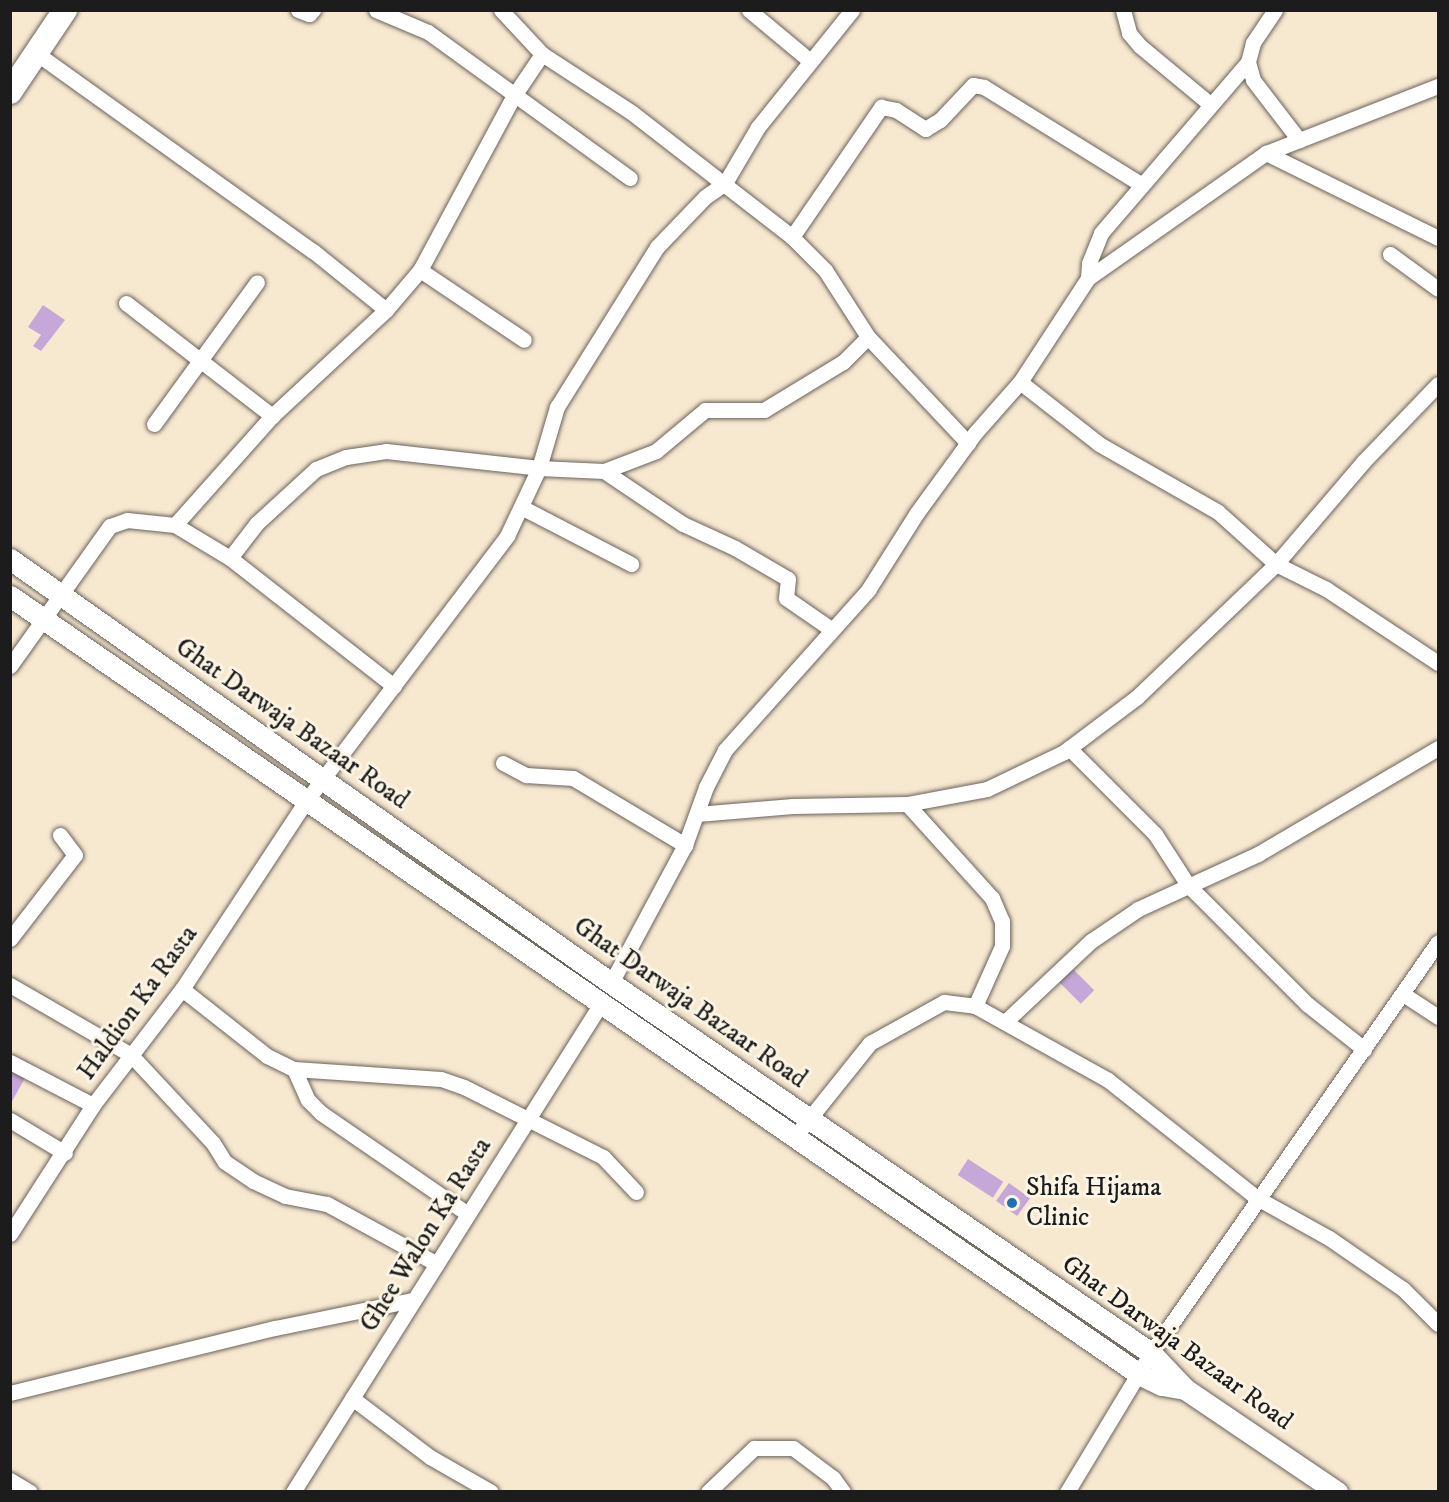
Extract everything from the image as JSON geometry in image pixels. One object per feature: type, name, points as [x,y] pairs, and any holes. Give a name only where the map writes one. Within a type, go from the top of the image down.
[{"type":"main road","points":[[10,92],[65,10]]},
{"type":"street","points":[[298,10],[309,14],[313,10]]},
{"type":"street","points":[[376,10],[428,32],[513,97],[630,178]]},
{"type":"street","points":[[501,10],[542,54],[631,112],[792,237],[825,270],[868,338],[968,442]]},
{"type":"street","points":[[749,10],[809,60]]},
{"type":"street","points":[[725,183],[758,127],[809,60],[852,10]]},
{"type":"street","points":[[1123,10],[1129,33],[1140,46],[1211,105]]},
{"type":"street","points":[[1088,278],[1089,263],[1101,233],[1248,62],[1253,43],[1275,10]]},
{"type":"street","points":[[36,53],[313,251],[386,310]]},
{"type":"street","points":[[176,525],[272,416],[386,310],[420,270],[513,97],[542,54]]},
{"type":"street","points":[[1248,62],[1253,80],[1299,140]]},
{"type":"street","points":[[792,237],[881,107],[896,110],[926,129],[940,120],[973,85],[984,87],[1142,185]]},
{"type":"street","points":[[600,1005],[685,845],[725,750],[868,590],[916,514],[968,442],[1020,382],[1088,278],[1266,153],[1438,86]]},
{"type":"street","points":[[1266,153],[1438,238]]},
{"type":"street","name":"Haldion Ka Rasta","points":[[10,1234],[65,1153],[93,1105],[182,989],[306,801],[475,582],[523,508],[539,468],[557,407],[657,247],[705,197],[725,183]]},
{"type":"street","points":[[1390,254],[1438,289]]},
{"type":"street","points":[[420,270],[524,340]]},
{"type":"street","points":[[154,424],[256,282]]},
{"type":"street","points":[[126,303],[272,416]]},
{"type":"street","points":[[230,558],[257,523],[316,469],[346,457],[386,451],[539,468],[604,471],[656,451],[705,410],[764,410],[843,362],[868,338]]},
{"type":"street","points":[[1020,382],[1099,444],[1218,512],[1276,564],[1326,589],[1438,663]]},
{"type":"street","points":[[697,814],[793,806],[907,804],[987,789],[1069,748],[1137,697],[1276,564],[1363,462],[1436,391]]},
{"type":"street","points":[[604,471],[683,524],[735,548],[788,579],[786,598],[831,629]]},
{"type":"street","points":[[523,508],[631,564]]},
{"type":"street","points":[[10,666],[42,618],[118,521],[176,525],[230,558],[394,686]]},
{"type":"street","name":"Ghat Darwaja Bazaar Road","points":[[10,559],[325,779],[611,983],[1151,1353],[1185,1389],[1337,1491]]},
{"type":"street","points":[[10,596],[793,1139],[1139,1374],[1162,1385],[1185,1389]]},
{"type":"street","points":[[1069,748],[1155,834],[1188,885],[1307,1004],[1364,1049]]},
{"type":"street","points":[[1005,1021],[1092,941],[1138,909],[1277,843],[1438,748]]},
{"type":"street","points":[[503,764],[526,775],[573,778],[685,845]]},
{"type":"street","points":[[907,804],[992,898],[1002,921],[1002,946],[975,1006]]},
{"type":"street","points":[[10,939],[75,855],[60,835]]},
{"type":"street","points":[[1067,1491],[1151,1353],[1257,1198],[1438,942]]},
{"type":"street","points":[[10,985],[131,1054],[213,1143],[225,1162],[244,1175],[285,1196],[327,1204],[437,1264]]},
{"type":"street","points":[[182,989],[267,1056],[294,1069],[441,1079],[603,1157],[636,1192]]},
{"type":"street","points":[[1403,994],[1438,1017]]},
{"type":"street","points":[[793,1139],[870,1043],[944,1002],[975,1006],[1108,1080],[1257,1198],[1329,1238],[1403,1289],[1438,1324]]},
{"type":"street","name":"Ghee Walon Ka Rasta","points":[[293,1491],[600,1005]]},
{"type":"street","points":[[10,1062],[93,1105]]},
{"type":"street","points":[[294,1069],[308,1100],[321,1113],[468,1214]]},
{"type":"street","points":[[10,1120],[65,1153]]},
{"type":"street","points":[[10,1393],[275,1328],[413,1300]]},
{"type":"street","points":[[352,1398],[430,1457],[491,1491]]},
{"type":"street","points":[[708,1491],[754,1448],[793,1448],[832,1478],[843,1491]]},
{"type":"street","points":[[10,1480],[30,1491]]},
{"type":"building","points":[[43,305],[65,320],[41,351],[33,346],[41,335],[28,327]]},
{"type":"building","points":[[1073,969],[1094,990],[1081,1004],[1060,982]]},
{"type":"building","points":[[10,1070],[25,1078],[10,1105]]},
{"type":"building","points":[[968,1159],[1003,1182],[993,1198],[958,1175]]},
{"type":"building","points":[[1009,1183],[1030,1198],[1017,1216],[996,1201]]},
{"type":"place","name":"Shifa Hijama Clinic","points":[[1012,1203]]}]
